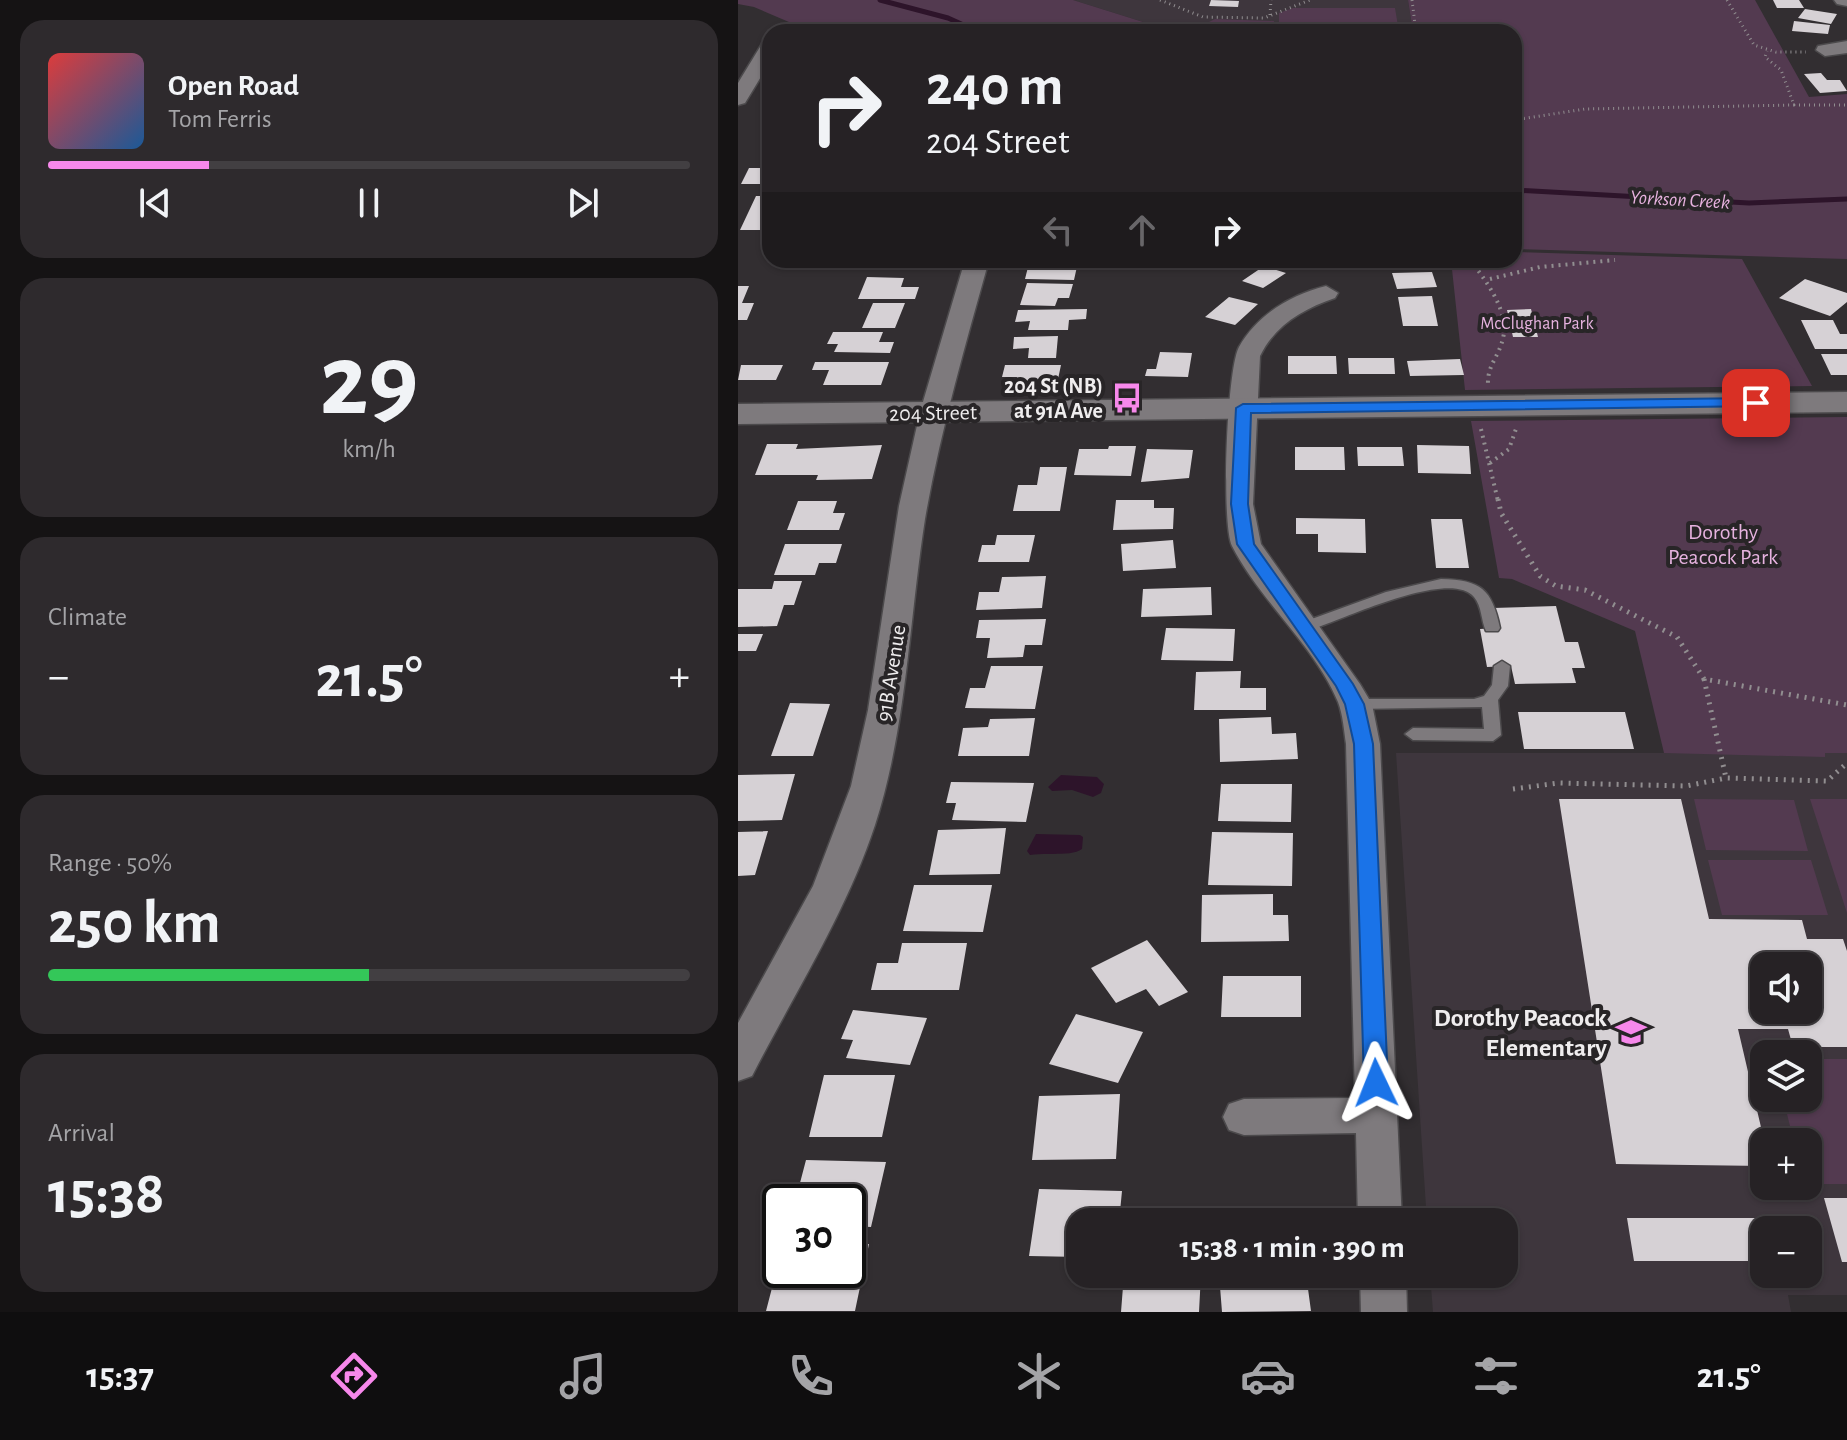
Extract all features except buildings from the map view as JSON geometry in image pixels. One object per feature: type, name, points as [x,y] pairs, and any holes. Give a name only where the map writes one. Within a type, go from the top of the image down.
[{"type":"street","points":[[1825,50],[1847,47]]},
{"type":"street","points":[[738,99],[762,59]]},
{"type":"street","name":"91B Avenue","points":[[738,1064],[830,887],[856,826],[891,685],[911,516],[932,432],[933,412],[975,268]]},
{"type":"street","points":[[1326,293],[1301,300],[1252,343],[1247,356],[1239,504],[1246,544],[1355,704],[1363,744],[1380,1208]]},
{"type":"street","name":"204 Street","points":[[738,414],[1847,402]]},
{"type":"street","points":[[1244,1117],[1377,1115]]},
{"type":"street","points":[[1383,1288],[1384,1312]]},
{"type":"lane","points":[[1304,627],[1416,588],[1461,584],[1474,588],[1487,602],[1492,628]]},
{"type":"lane","points":[[1355,704],[1474,704],[1490,700],[1500,686],[1502,666]]},
{"type":"lane","points":[[1413,734],[1493,735],[1490,700]]},
{"type":"path","points":[[1160,0],[1203,17],[1264,18],[1310,0]]},
{"type":"path","points":[[1270,15],[1271,0]]},
{"type":"path","points":[[1412,0],[1415,24]]},
{"type":"path","points":[[1727,0],[1748,39],[1767,51],[1825,50]]},
{"type":"path","points":[[1767,51],[1765,57],[1781,70],[1794,105]]},
{"type":"path","points":[[1522,119],[1585,109],[1691,110],[1847,105]]},
{"type":"path","points":[[1489,279],[1540,267],[1615,260]]},
{"type":"path","points":[[1478,268],[1495,291],[1504,337],[1487,370],[1488,385],[1478,394]]},
{"type":"path","points":[[1479,417],[1501,513],[1540,576],[1556,586],[1585,590],[1677,637],[1704,679],[1726,778]]},
{"type":"path","points":[[1489,463],[1498,460],[1515,440],[1516,417]]},
{"type":"path","points":[[1704,679],[1847,705]]},
{"type":"path","points":[[1513,789],[1559,783],[1686,786],[1726,778],[1827,781],[1847,763]]},
{"type":"shaded area","points":[[1073,0],[1408,0],[1412,24],[1150,24]]},
{"type":"shaded area","name":"Dorothy Peacock Elementary","points":[[1396,753],[1847,753],[1847,1295],[1788,1295],[1791,1312],[1433,1312],[1431,1288],[1518,1288],[1518,1208],[1426,1208]]},
{"type":"shaded area","points":[[1061,775],[1097,777],[1104,784],[1101,793],[1093,797],[1072,790],[1052,791],[1048,787]]},
{"type":"shaded area","points":[[1036,834],[1080,835],[1083,837],[1082,849],[1071,853],[1030,855],[1027,851]]},
{"type":"green space","points":[[738,0],[1073,0],[1150,24],[794,24],[754,7],[738,4]]},
{"type":"green space","points":[[1408,0],[1755,0],[1809,97],[1847,94],[1847,259],[1522,249],[1522,24],[1412,24]]},
{"type":"green space","points":[[1293,8],[1395,8],[1398,24],[1279,24],[1279,13]]},
{"type":"green space","points":[[1215,19],[1274,21],[1274,24],[1205,24]]},
{"type":"green space","name":"McClughan Park","points":[[1522,252],[1742,259],[1812,386],[1465,390],[1452,268],[1522,268]]},
{"type":"green space","name":"Dorothy Peacock Park","points":[[1847,417],[1847,753],[1825,753],[1825,757],[1664,753],[1635,631],[1512,579],[1499,578],[1471,421]]},
{"type":"green space","points":[[1694,799],[1794,800],[1808,851],[1706,850]]},
{"type":"green space","points":[[1810,799],[1847,799],[1847,913]]},
{"type":"green space","points":[[1708,860],[1811,860],[1828,915],[1722,915]]},
{"type":"green space","points":[[1822,1059],[1847,1059],[1847,1184],[1822,1184],[1822,1128],[1790,1128],[1786,1112],[1822,1112]]},
{"type":"waterway","name":"Yorkson Creek","points":[[880,0],[961,24]]},
{"type":"waterway","name":"Yorkson Creek","points":[[1522,190],[1749,203],[1847,199]]},
{"type":"place","name":"204 St (NB) at 91A Ave","points":[[1127,398]]},
{"type":"place","name":"Dorothy Peacock Elementary","points":[[1631,1032]]},
{"type":"route","points":[[1376,1083],[1363,744],[1355,704],[1344,684],[1246,544],[1239,504],[1243,408],[1756,403]]}]
